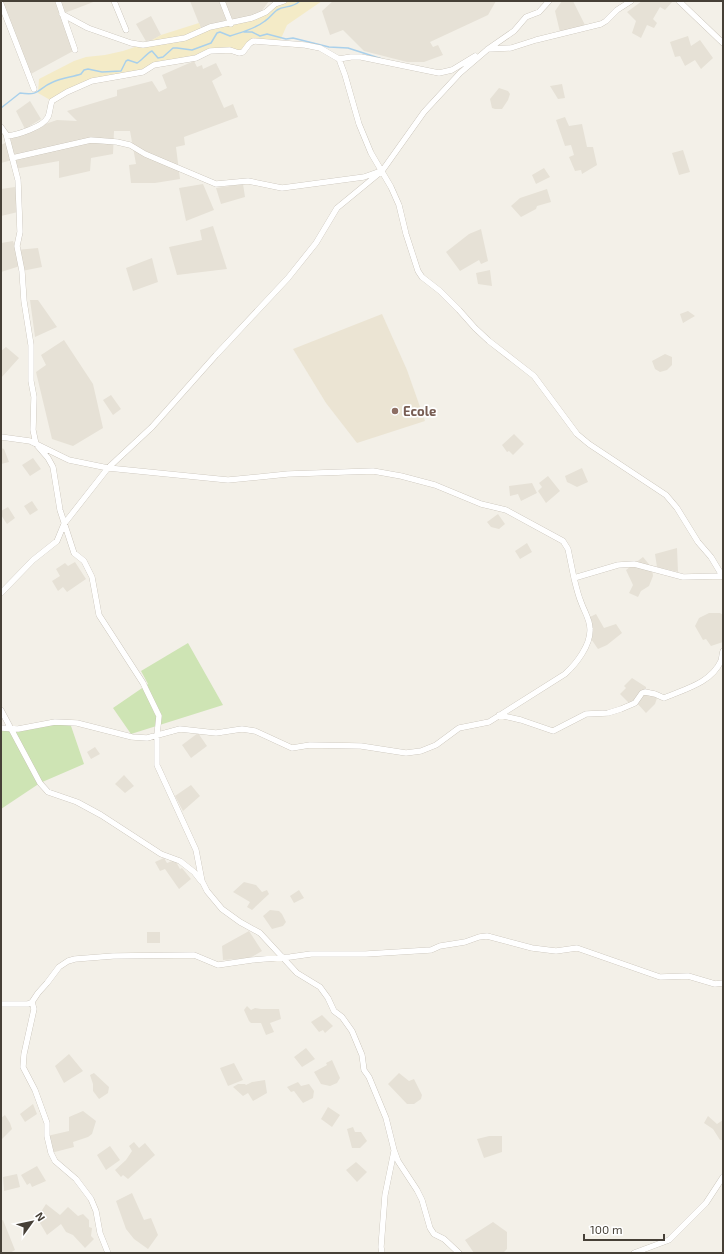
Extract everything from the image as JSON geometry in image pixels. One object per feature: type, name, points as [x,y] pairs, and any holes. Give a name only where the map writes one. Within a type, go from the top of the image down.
[{"type":"street","points":[[58,1],[75,50]]},
{"type":"street","points":[[114,1],[126,30]]},
{"type":"street","points":[[222,1],[231,24]]},
{"type":"street","points":[[62,14],[88,28],[131,43],[143,45],[185,38],[210,28],[252,18],[266,12],[275,4],[284,1]]},
{"type":"street","points":[[339,59],[351,56],[361,57],[440,73],[452,70],[488,49],[514,31],[526,17],[539,12],[549,1]]},
{"type":"street","points":[[1,593],[33,560],[57,541],[64,524],[108,468],[152,427],[216,355],[288,278],[316,243],[337,208],[382,171],[424,112],[460,73],[488,49],[511,48],[536,40],[600,24],[606,21],[617,10],[632,1]]},
{"type":"street","points":[[679,1],[723,43]]},
{"type":"street","points":[[1,4],[3,13],[34,89]]},
{"type":"street","points":[[7,136],[36,127],[47,119],[52,102],[67,92],[92,81],[143,72],[154,65],[196,58],[210,51],[230,50],[239,53],[243,52],[253,41],[305,45],[320,48],[339,59],[359,124],[371,153],[391,187],[399,205],[406,234],[418,271],[422,277],[440,291],[489,341],[534,376],[577,434],[666,495],[677,508],[698,542],[711,557],[722,576]]},
{"type":"street","points":[[1,127],[7,136],[18,180],[20,232],[17,246],[22,271],[24,301],[31,345],[31,381],[34,397],[33,430],[36,444],[48,458],[52,467],[64,524],[74,553],[84,561],[92,576],[99,615],[143,683],[159,716],[157,735],[157,765],[196,850],[202,881]]},
{"type":"street","points":[[12,158],[91,140],[117,142],[130,145],[145,154],[216,184],[248,181],[282,188],[364,177],[382,171]]},
{"type":"street","points":[[1,438],[30,441],[69,460],[108,468],[228,480],[288,474],[373,471],[401,476],[435,485],[481,504],[506,510],[563,541],[568,549],[574,578],[581,602],[588,618],[590,630],[583,653],[565,674],[489,722],[459,728],[436,745],[426,749],[406,753],[361,746],[310,745],[292,748],[255,731],[242,729],[216,733],[180,729],[147,738],[132,737],[77,723],[55,722],[18,729],[1,728]]},
{"type":"street","points":[[574,578],[618,565],[634,564],[683,576],[722,576]]},
{"type":"street","points":[[499,716],[521,720],[553,731],[586,714],[608,713],[622,709],[635,703],[642,693],[650,693],[664,698],[705,680],[713,673],[722,660],[723,654]]},
{"type":"street","points":[[1,710],[40,783],[48,792],[77,802],[101,815],[161,854],[180,861],[194,872],[202,881],[207,891],[222,909],[240,922],[260,933],[297,973],[320,987],[334,1010],[342,1017],[352,1031],[362,1055],[364,1070],[369,1077],[386,1118],[398,1161],[422,1200],[430,1228],[434,1234],[444,1239],[459,1253]]},
{"type":"street","points":[[1,1004],[28,1004],[32,1002],[59,967],[68,961],[75,959],[113,956],[194,955],[218,965],[311,954],[373,954],[431,950],[440,946],[465,942],[487,936],[532,948],[556,951],[577,948],[660,978],[688,976],[715,984],[723,982]]},
{"type":"street","points":[[32,1002],[34,1010],[24,1054],[23,1067],[47,1123],[47,1136],[55,1162],[76,1179],[91,1199],[96,1211],[100,1233],[108,1253]]},
{"type":"street","points":[[382,1253],[381,1247],[385,1196],[394,1150]]},
{"type":"street","points":[[634,1253],[669,1240],[706,1203],[723,1177]]},
{"type":"shaded area","points":[[1,1],[96,1],[62,14],[75,50],[29,75],[4,12],[1,14]]},
{"type":"shaded area","points":[[190,1],[269,1],[258,16],[202,31]]},
{"type":"shaded area","points":[[333,1],[496,1],[488,15],[430,42],[433,47],[438,45],[443,55],[424,62],[407,62],[364,51],[343,30],[330,35],[322,11]]},
{"type":"shaded area","points":[[562,1],[573,1],[585,25],[560,32],[555,11]]},
{"type":"shaded area","points":[[642,1],[673,1],[665,10],[660,7],[653,19],[657,23],[654,28],[647,25],[641,38],[632,33],[636,21],[627,12]]},
{"type":"shaded area","points":[[151,16],[161,35],[147,43],[136,24]]},
{"type":"shaded area","points":[[688,36],[691,46],[700,40],[713,58],[701,69],[695,60],[685,66],[680,56],[675,57],[670,42]]},
{"type":"shaded area","points":[[194,61],[197,67],[202,65],[203,69],[216,63],[222,75],[212,81],[224,108],[233,104],[238,117],[184,137],[185,145],[176,147],[180,179],[155,183],[131,183],[129,165],[136,164],[130,131],[114,131],[113,154],[91,158],[90,171],[59,178],[59,161],[15,169],[12,160],[1,163],[1,145],[11,140],[13,135],[57,120],[77,121],[67,111],[117,96],[117,90],[152,81],[159,92],[167,88],[162,75]]},
{"type":"shaded area","points":[[562,84],[565,98],[558,99],[550,86]]},
{"type":"shaded area","points":[[499,88],[508,91],[510,94],[502,109],[495,109],[492,108],[490,99]]},
{"type":"shaded area","points":[[30,101],[41,119],[25,129],[16,111]]},
{"type":"shaded area","points":[[565,117],[569,126],[582,124],[587,147],[593,147],[597,165],[582,174],[581,170],[575,171],[569,157],[574,155],[571,145],[565,146],[556,120]]},
{"type":"shaded area","points":[[683,150],[690,172],[679,175],[672,153]]},
{"type":"shaded area","points":[[544,168],[550,177],[536,184],[532,175]]},
{"type":"shaded area","points":[[203,184],[214,210],[186,221],[179,188]]},
{"type":"shaded area","points":[[243,184],[245,197],[221,204],[216,188]]},
{"type":"shaded area","points":[[15,187],[18,212],[1,216],[1,189]]},
{"type":"shaded area","points":[[547,189],[551,202],[537,206],[536,209],[521,217],[511,206],[520,198]]},
{"type":"shaded area","points":[[213,226],[227,269],[177,275],[169,247],[202,240],[200,230]]},
{"type":"shaded area","points":[[481,229],[488,261],[481,264],[479,260],[460,271],[446,252],[469,234]]},
{"type":"shaded area","points":[[13,241],[16,250],[38,248],[42,267],[22,271],[20,266],[1,272],[1,243]]},
{"type":"shaded area","points":[[152,258],[158,282],[133,291],[126,268]]},
{"type":"shaded area","points":[[490,270],[492,286],[478,284],[476,273]]},
{"type":"shaded area","points":[[30,300],[38,300],[57,327],[35,337]]},
{"type":"shaded area","points":[[688,311],[695,316],[683,323],[680,314]]},
{"type":"shaded area","points":[[382,314],[407,370],[425,421],[357,443],[326,403],[293,349]]},
{"type":"shaded area","points":[[64,340],[93,384],[103,428],[73,446],[52,439],[36,372],[46,365],[41,355]]},
{"type":"shaded area","points":[[6,347],[19,358],[1,378],[1,351]]},
{"type":"shaded area","points":[[665,354],[672,357],[672,365],[667,370],[660,372],[655,369],[652,361]]},
{"type":"shaded area","points":[[111,395],[121,409],[113,415],[103,400]]},
{"type":"shaded area","points":[[514,434],[524,444],[513,455],[509,451],[507,452],[502,445]]},
{"type":"shaded area","points":[[1,448],[4,449],[9,462],[1,464]]},
{"type":"shaded area","points":[[33,458],[41,469],[30,476],[22,465]]},
{"type":"shaded area","points":[[582,468],[588,482],[577,487],[567,482],[565,476]]},
{"type":"shaded area","points":[[548,476],[560,491],[546,503],[538,491],[542,487],[539,483]]},
{"type":"shaded area","points":[[532,483],[537,493],[521,501],[518,494],[510,496],[509,486]]},
{"type":"shaded area","points":[[32,501],[38,510],[30,515],[24,506]]},
{"type":"shaded area","points":[[8,507],[15,518],[7,524],[1,515],[1,511]]},
{"type":"shaded area","points":[[498,514],[505,524],[499,529],[491,527],[487,522]]},
{"type":"shaded area","points":[[527,543],[532,552],[520,559],[515,551]]},
{"type":"shaded area","points":[[677,548],[678,572],[657,567],[655,554]]},
{"type":"shaded area","points":[[643,557],[652,568],[653,576],[649,586],[641,591],[638,597],[629,593],[633,585],[626,570]]},
{"type":"shaded area","points":[[75,562],[86,579],[67,592],[63,587],[58,591],[52,581],[60,576],[56,569],[65,563],[68,566]]},
{"type":"shaded area","points":[[709,613],[720,613],[723,615],[723,642],[711,646],[706,639],[703,640],[695,626],[699,618]]},
{"type":"shaded area","points":[[596,614],[604,628],[616,624],[622,633],[607,645],[598,649],[589,636],[588,618]]},
{"type":"shaded area","points":[[632,678],[646,687],[646,692],[657,698],[655,704],[646,713],[636,702],[629,703],[620,694],[626,688],[624,686]]},
{"type":"shaded area","points":[[198,733],[207,746],[191,758],[182,745]]},
{"type":"shaded area","points":[[95,747],[100,754],[91,759],[87,752]]},
{"type":"shaded area","points":[[124,775],[134,786],[125,793],[115,784]]},
{"type":"shaded area","points":[[191,785],[200,796],[183,811],[175,796]]},
{"type":"shaded area","points":[[164,858],[167,863],[175,860],[180,869],[182,868],[191,879],[179,889],[165,869],[160,871],[155,862]]},
{"type":"shaded area","points":[[244,882],[256,885],[262,892],[267,890],[269,894],[252,910],[247,907],[250,902],[233,892]]},
{"type":"shaded area","points":[[299,890],[304,898],[294,903],[290,896]]},
{"type":"shaded area","points":[[270,910],[279,911],[282,914],[286,922],[283,926],[272,929],[263,916]]},
{"type":"shaded area","points":[[249,931],[262,951],[250,958],[223,960],[222,946]]},
{"type":"shaded area","points":[[147,932],[160,932],[160,943],[147,943]]},
{"type":"shaded area","points":[[247,1006],[251,1010],[255,1008],[279,1009],[281,1019],[270,1023],[274,1032],[266,1035],[261,1023],[251,1023],[244,1010]]},
{"type":"shaded area","points":[[322,1015],[333,1026],[325,1033],[323,1030],[319,1032],[311,1022]]},
{"type":"shaded area","points":[[306,1048],[315,1059],[302,1067],[294,1057]]},
{"type":"shaded area","points":[[69,1054],[83,1071],[64,1083],[55,1066]]},
{"type":"shaded area","points":[[332,1060],[340,1078],[337,1083],[330,1086],[321,1084],[314,1072],[327,1065],[326,1063]]},
{"type":"shaded area","points":[[234,1063],[243,1080],[228,1086],[220,1068]]},
{"type":"shaded area","points":[[94,1073],[109,1087],[108,1093],[99,1099],[93,1091],[93,1084],[90,1075]]},
{"type":"shaded area","points":[[399,1073],[409,1081],[414,1079],[422,1095],[421,1099],[414,1104],[407,1104],[388,1084]]},
{"type":"shaded area","points":[[265,1080],[267,1093],[253,1101],[248,1093],[243,1096],[233,1087],[238,1084],[246,1085],[252,1082]]},
{"type":"shaded area","points":[[298,1082],[301,1086],[309,1084],[314,1091],[313,1098],[303,1103],[294,1091],[291,1092],[287,1087]]},
{"type":"shaded area","points":[[33,1104],[37,1114],[25,1122],[20,1114]]},
{"type":"shaded area","points":[[328,1107],[340,1115],[332,1127],[321,1119]]},
{"type":"shaded area","points":[[83,1111],[96,1121],[92,1134],[88,1137],[73,1142],[74,1147],[51,1153],[47,1136],[69,1131],[69,1117]]},
{"type":"shaded area","points":[[5,1115],[12,1129],[2,1139],[1,1118]]},
{"type":"shaded area","points":[[708,1116],[717,1124],[723,1120],[723,1140],[720,1140],[713,1129],[704,1123]]},
{"type":"shaded area","points":[[353,1127],[355,1132],[361,1132],[367,1141],[360,1148],[352,1148],[347,1129]]},
{"type":"shaded area","points":[[489,1136],[502,1136],[502,1152],[484,1158],[477,1139]]},
{"type":"shaded area","points":[[134,1142],[139,1148],[145,1143],[155,1155],[128,1179],[123,1175],[121,1177],[115,1170],[126,1160],[132,1151],[129,1146]]},
{"type":"shaded area","points":[[110,1146],[120,1160],[106,1170],[97,1155]]},
{"type":"shaded area","points":[[356,1162],[367,1172],[357,1182],[346,1170]]},
{"type":"shaded area","points":[[37,1166],[46,1181],[32,1187],[30,1183],[27,1185],[21,1175]]},
{"type":"shaded area","points":[[17,1174],[20,1187],[4,1191],[3,1177]]},
{"type":"shaded area","points":[[132,1193],[144,1220],[151,1218],[158,1235],[148,1249],[134,1239],[126,1229],[116,1201]]},
{"type":"shaded area","points":[[46,1204],[60,1215],[68,1207],[78,1216],[83,1214],[89,1220],[89,1227],[92,1228],[91,1236],[94,1239],[85,1248],[73,1235],[66,1232],[61,1224],[47,1235],[37,1218]]},
{"type":"shaded area","points":[[3,1220],[15,1250],[10,1253],[1,1253],[1,1221]]},
{"type":"shaded area","points":[[493,1222],[507,1232],[507,1249],[503,1253],[474,1253],[465,1240]]},
{"type":"green space","points":[[188,643],[223,705],[131,734],[113,708],[148,684],[141,671]]},
{"type":"green space","points":[[70,723],[84,764],[40,783],[1,809],[1,728]]},
{"type":"sand","points":[[284,1],[322,1],[287,25],[279,43],[253,41],[243,52],[220,50],[196,58],[154,65],[143,72],[100,80],[52,101],[38,93],[39,79],[74,61],[86,57],[123,51],[147,43],[161,35],[199,23],[202,31],[252,18]]},
{"type":"waterway","points":[[1,108],[20,93],[36,93],[53,82],[81,74],[84,70],[88,69],[102,72],[121,71],[126,61],[128,60],[137,63],[152,51],[158,58],[163,57],[173,48],[192,50],[211,43],[217,33],[220,32],[230,36],[248,30],[261,24],[277,10],[294,5],[300,1]]},
{"type":"waterway","points":[[244,32],[252,32],[260,36],[267,34],[286,39],[293,38],[329,47],[348,48],[382,59]]},
{"type":"place","name":"Ecole","points":[[395,411]]}]
